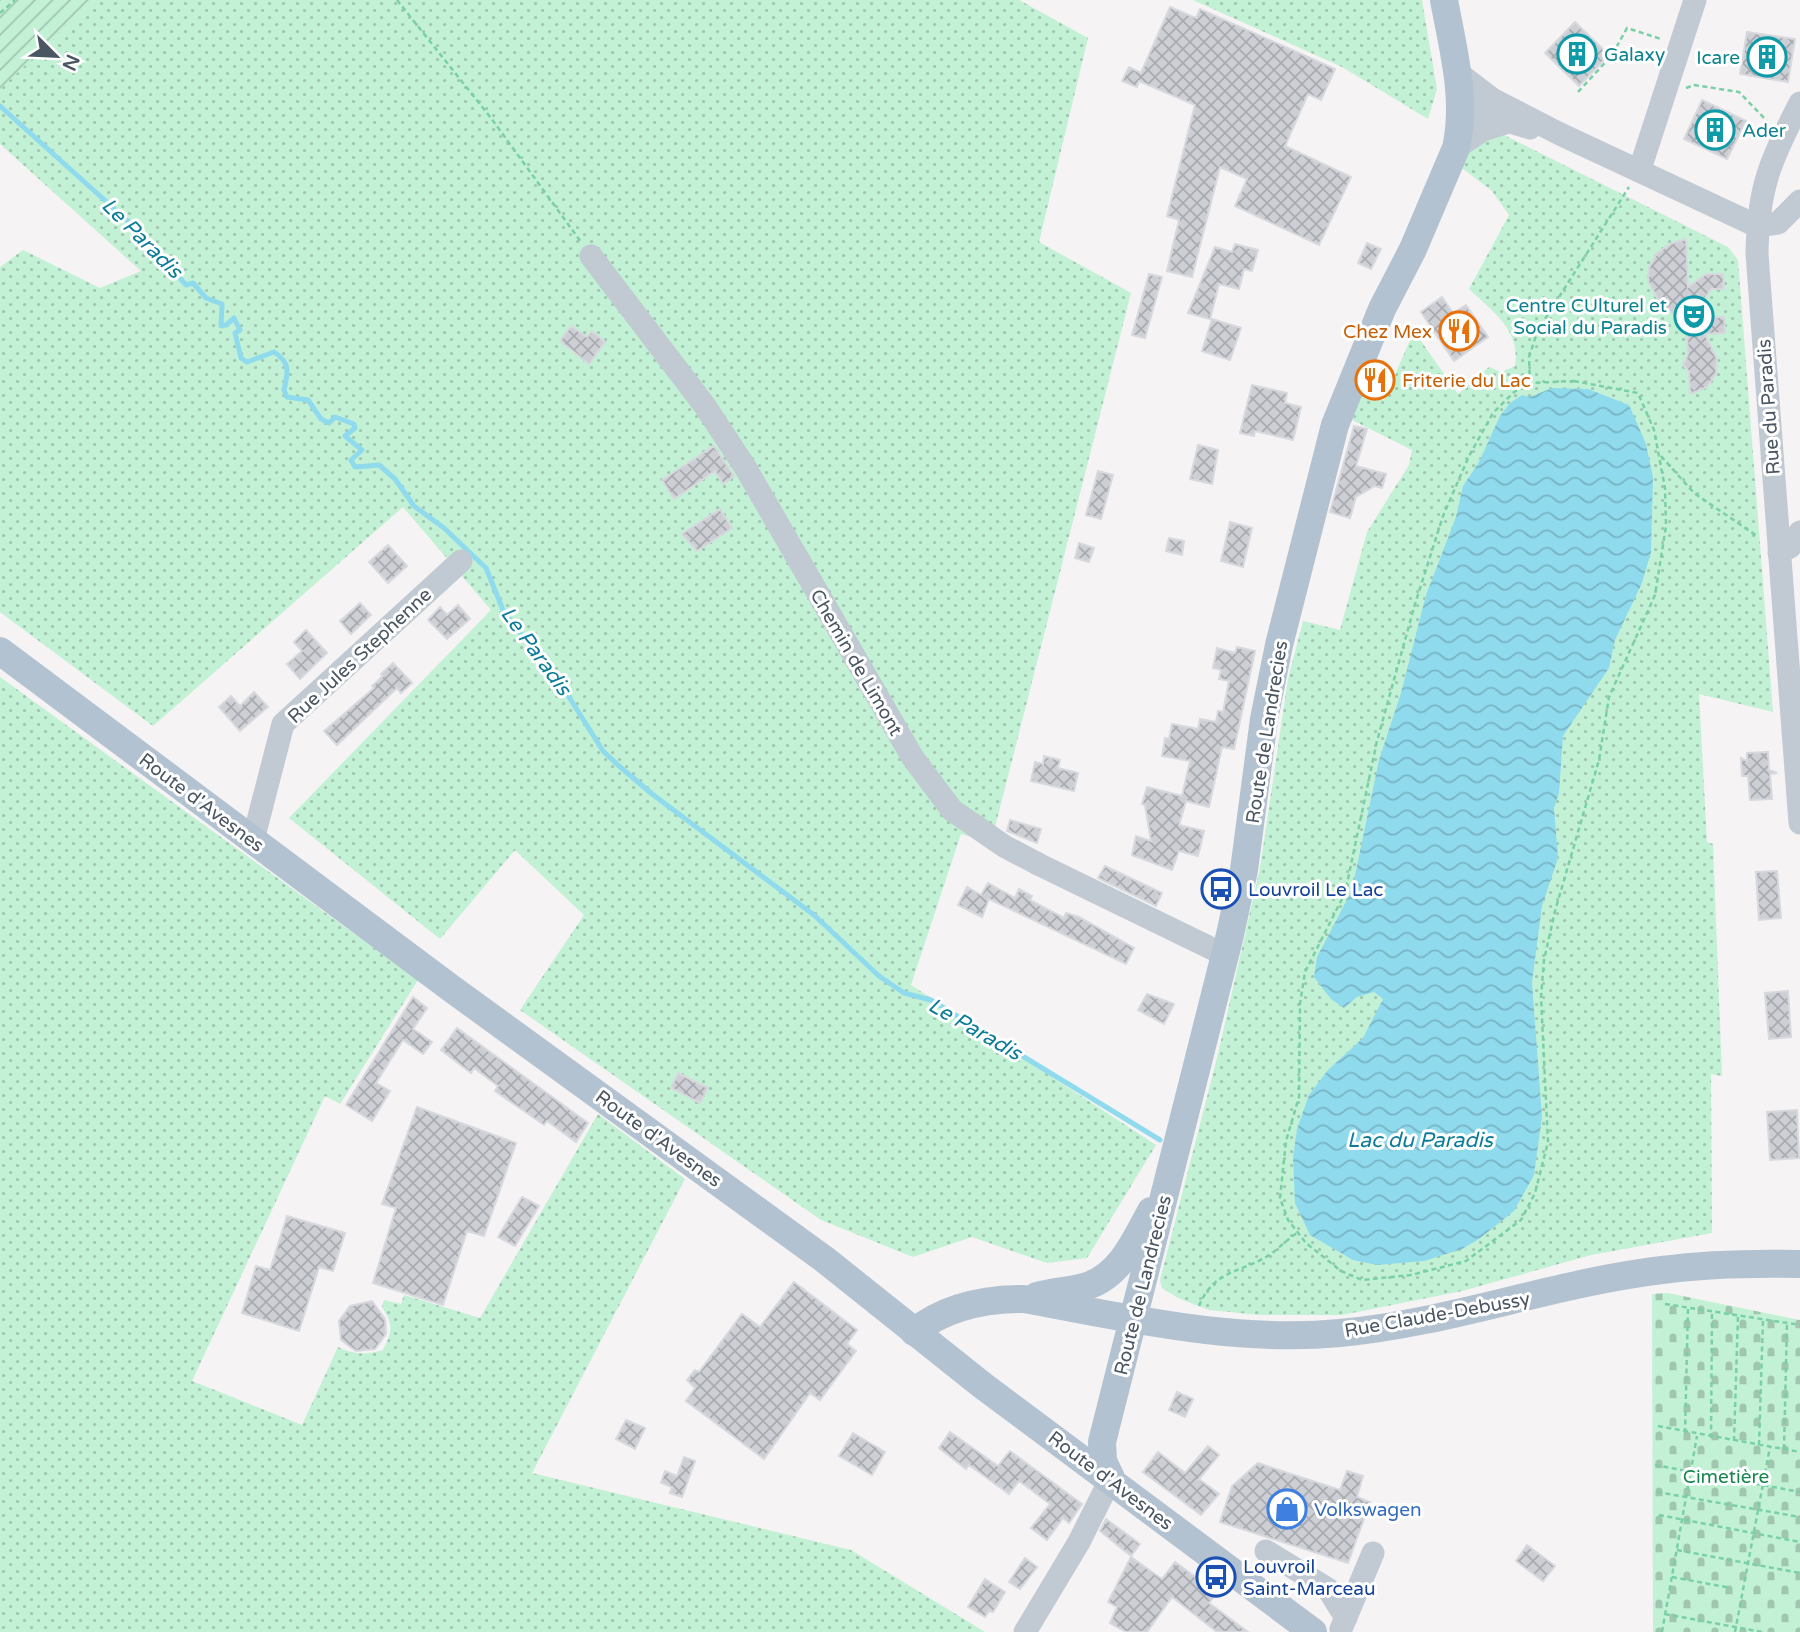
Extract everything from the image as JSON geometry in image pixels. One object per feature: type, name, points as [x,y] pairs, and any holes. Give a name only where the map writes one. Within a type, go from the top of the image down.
[{"type":"main road","name":"Route de Landrecies","points":[[1111,1478],[1103,1461],[1102,1442],[1225,955],[1244,870],[1265,719],[1279,645],[1335,425],[1382,309],[1413,249],[1456,148],[1461,126],[1458,72],[1444,0]]},
{"type":"main road","name":"Route d'Avesnes","points":[[0,651],[824,1259],[914,1332],[1312,1632]]},
{"type":"main road","points":[[1024,1299],[1087,1286],[1104,1278],[1128,1252],[1170,1174]]},
{"type":"main road","name":"Rue Claude-Debussy","points":[[914,1332],[930,1319],[954,1309],[998,1299],[1024,1299],[1175,1326],[1254,1335],[1340,1333],[1465,1312],[1661,1270],[1800,1264]]},
{"type":"street","points":[[1640,169],[1695,0]]},
{"type":"street","points":[[1458,72],[1492,99],[1560,134],[1640,169],[1757,226],[1778,223],[1800,201]]},
{"type":"street","name":"Rue du Paradis","points":[[1800,103],[1763,181],[1757,226],[1773,546],[1800,812]]},
{"type":"street","points":[[1460,107],[1505,122],[1560,134]]},
{"type":"street","points":[[1456,148],[1483,130],[1505,122]]},
{"type":"street","name":"Chemin de Limont","points":[[591,256],[705,406],[745,467],[913,758],[952,810],[1004,846],[1225,955]]},
{"type":"street","points":[[1773,546],[1790,547],[1800,532]]},
{"type":"street","name":"Rue Jules Stephenne","points":[[253,840],[283,724],[461,561]]},
{"type":"street","points":[[1025,1632],[1079,1542],[1111,1478]]},
{"type":"street","points":[[1266,1551],[1328,1589],[1343,1625]]},
{"type":"street","points":[[1343,1625],[1373,1553]]},
{"type":"path","points":[[0,13],[16,0]]},
{"type":"path","points":[[397,0],[491,118],[591,256]]},
{"type":"path","points":[[1578,92],[1612,55],[1627,28],[1681,45]]},
{"type":"path","points":[[1664,96],[1694,85],[1739,92],[1761,117],[1785,132]]},
{"type":"path","points":[[1530,383],[1529,357],[1538,330],[1640,169]]},
{"type":"path","points":[[1574,381],[1638,393],[1654,430],[1658,454],[1665,488],[1666,526],[1655,595],[1609,696],[1599,760],[1555,911],[1544,960],[1541,997],[1548,1142],[1535,1194],[1521,1220],[1466,1261],[1411,1275],[1362,1280],[1341,1271],[1297,1233],[1280,1198],[1286,1141],[1299,1097],[1300,1004],[1305,972],[1345,893],[1377,741],[1430,551],[1469,456],[1493,413],[1514,392],[1530,383],[1574,381]]},
{"type":"path","points":[[1658,454],[1694,493],[1773,546]]},
{"type":"path","points":[[1175,1326],[1182,1311],[1198,1308],[1205,1292],[1219,1277],[1272,1253],[1297,1233]]},
{"type":"path","points":[[1665,1304],[1800,1325]]},
{"type":"path","points":[[1685,1433],[1688,1308]]},
{"type":"path","points":[[1711,1438],[1712,1312]]},
{"type":"path","points":[[1734,1441],[1738,1316]]},
{"type":"path","points":[[1759,1445],[1763,1320]]},
{"type":"path","points":[[1784,1449],[1787,1323]]},
{"type":"path","points":[[1658,1426],[1697,1436],[1800,1452]]},
{"type":"path","points":[[1662,1632],[1697,1436]]},
{"type":"path","points":[[1736,1630],[1770,1447]]},
{"type":"path","points":[[1655,1465],[1800,1492]]},
{"type":"path","points":[[1657,1492],[1800,1517]]},
{"type":"path","points":[[1659,1515],[1800,1542]]},
{"type":"path","points":[[1677,1550],[1800,1573]]},
{"type":"path","points":[[1672,1577],[1731,1588]]},
{"type":"path","points":[[1665,1614],[1736,1630],[1762,1632]]},
{"type":"green space","points":[[0,0],[1019,0],[1088,38],[1039,242],[1131,293],[991,843],[961,834],[911,985],[1156,1145],[1087,1258],[1047,1263],[972,1237],[913,1257],[821,1220],[520,1010],[584,915],[515,850],[440,939],[289,818],[491,610],[403,507],[153,726],[0,612],[0,267],[23,250],[100,288],[141,271],[0,144]]},
{"type":"green space","points":[[0,0],[96,0],[0,89]]},
{"type":"green space","points":[[1193,0],[1422,0],[1437,89],[1428,119],[1342,67]]},
{"type":"green space","points":[[1496,131],[1728,247],[1738,260],[1773,712],[1699,694],[1707,842],[1713,844],[1722,1076],[1711,1074],[1712,1233],[1591,1255],[1462,1291],[1342,1315],[1260,1315],[1209,1310],[1178,1298],[1162,1288],[1160,1280],[1218,1054],[1260,868],[1288,679],[1303,621],[1340,630],[1367,532],[1409,465],[1412,450],[1352,420],[1362,393],[1384,400],[1414,331],[1458,394],[1489,367],[1501,372],[1515,366],[1516,353],[1509,332],[1503,322],[1469,289],[1509,215],[1492,191],[1462,168],[1469,153]]},
{"type":"green space","points":[[0,677],[418,980],[340,1104],[325,1096],[192,1381],[302,1425],[338,1347],[360,1353],[383,1350],[390,1329],[382,1307],[384,1300],[401,1304],[404,1295],[480,1318],[598,1114],[685,1179],[532,1473],[851,1550],[985,1632],[0,1632]]},
{"type":"green space","name":"Cimetière","points":[[1668,1293],[1800,1320],[1800,1632],[1653,1632],[1652,1294]]},
{"type":"water","name":"Lac du Paradis","points":[[1552,388],[1588,389],[1629,405],[1646,444],[1653,478],[1651,552],[1642,583],[1615,640],[1609,668],[1563,736],[1559,793],[1554,808],[1558,858],[1542,906],[1532,982],[1542,1117],[1534,1175],[1514,1211],[1462,1249],[1424,1261],[1377,1265],[1353,1260],[1310,1235],[1295,1203],[1293,1157],[1297,1129],[1309,1095],[1328,1070],[1363,1038],[1383,999],[1374,992],[1357,997],[1344,1008],[1331,999],[1314,977],[1317,957],[1352,890],[1379,760],[1401,693],[1426,595],[1456,517],[1463,486],[1479,462],[1500,416],[1510,403],[1522,395],[1530,397]]},
{"type":"building","points":[[1170,7],[1196,18],[1200,9],[1335,69],[1321,100],[1308,94],[1285,146],[1351,177],[1319,245],[1235,206],[1247,179],[1220,167],[1192,277],[1167,271],[1179,220],[1167,216],[1195,105],[1139,81],[1137,87],[1122,81],[1129,67],[1141,73]]},
{"type":"building","name":"Galaxy","points":[[1575,22],[1609,55],[1579,86],[1545,53]]},
{"type":"building","name":"Icare","points":[[1747,32],[1795,39],[1788,82],[1740,74]]},
{"type":"building","name":"Ader","points":[[1702,100],[1746,121],[1727,159],[1684,139]]},
{"type":"building","name":"Centre CUlturel et Social du Paradis","points":[[1686,239],[1688,287],[1706,274],[1723,274],[1724,289],[1711,289],[1702,303],[1712,317],[1724,317],[1725,333],[1705,334],[1717,359],[1716,374],[1707,387],[1690,394],[1689,372],[1683,365],[1688,354],[1686,319],[1663,309],[1648,281],[1649,268],[1657,253],[1670,244]]},
{"type":"building","points":[[1367,243],[1381,249],[1371,269],[1358,263]]},
{"type":"building","points":[[1235,244],[1258,250],[1252,271],[1244,269],[1239,289],[1219,284],[1210,319],[1188,313],[1215,247],[1232,252]]},
{"type":"building","points":[[1149,274],[1162,277],[1145,338],[1132,335]]},
{"type":"building","points":[[1442,297],[1453,313],[1466,305],[1488,337],[1454,361],[1421,312]]},
{"type":"building","points":[[1212,319],[1241,328],[1230,360],[1202,351]]},
{"type":"building","points":[[571,326],[587,337],[592,331],[605,342],[589,364],[560,341]]},
{"type":"building","points":[[1252,385],[1287,393],[1285,403],[1301,407],[1293,440],[1255,431],[1254,436],[1240,433]]},
{"type":"building","points":[[1354,426],[1367,429],[1356,466],[1386,474],[1382,488],[1375,486],[1356,497],[1350,518],[1330,512]]},
{"type":"building","points":[[1198,445],[1218,450],[1212,484],[1190,479]]},
{"type":"building","points":[[714,446],[734,476],[723,484],[715,471],[674,499],[662,480]]},
{"type":"building","points":[[1098,471],[1113,475],[1101,519],[1086,515]]},
{"type":"building","points":[[720,509],[732,528],[697,551],[682,534]]},
{"type":"building","points":[[1230,522],[1252,528],[1243,567],[1221,561]]},
{"type":"building","points":[[1169,538],[1184,541],[1182,555],[1166,551]]},
{"type":"building","points":[[1079,543],[1094,548],[1089,562],[1075,558]]},
{"type":"building","points":[[388,545],[407,566],[388,583],[369,562]]},
{"type":"building","points":[[360,603],[371,615],[351,634],[340,621]]},
{"type":"building","points":[[458,605],[470,619],[447,639],[428,620],[440,607],[447,615]]},
{"type":"building","points":[[306,630],[327,653],[300,679],[287,664],[302,651],[294,642]]},
{"type":"building","points":[[1237,647],[1255,651],[1234,749],[1222,747],[1209,807],[1186,801],[1179,825],[1204,831],[1198,856],[1179,851],[1172,870],[1132,855],[1136,836],[1151,841],[1145,805],[1142,804],[1147,787],[1182,796],[1190,761],[1162,756],[1165,738],[1169,739],[1172,724],[1198,729],[1200,719],[1216,722],[1218,711],[1223,712],[1229,681],[1219,679],[1221,670],[1213,668],[1217,648],[1235,653]]},
{"type":"building","points":[[393,663],[412,683],[401,693],[397,688],[337,745],[324,731],[374,688],[372,686],[383,676],[381,674]]},
{"type":"building","points":[[254,692],[268,707],[240,731],[219,707],[231,696],[240,706]]},
{"type":"building","points":[[1768,752],[1769,770],[1777,773],[1770,774],[1772,799],[1750,800],[1748,776],[1742,776],[1741,758],[1747,761],[1747,753]]},
{"type":"building","points":[[1044,756],[1060,760],[1058,768],[1078,773],[1074,791],[1031,781],[1035,762],[1043,764]]},
{"type":"building","points":[[1010,820],[1041,829],[1037,843],[1007,831]]},
{"type":"building","points":[[1105,866],[1162,893],[1156,906],[1098,878]]},
{"type":"building","points":[[1777,871],[1781,918],[1759,920],[1756,872]]},
{"type":"building","points":[[988,883],[1015,898],[1019,889],[1032,896],[1030,900],[1064,918],[1066,913],[1079,917],[1134,948],[1126,964],[989,899],[982,917],[958,905],[967,887],[981,895]]},
{"type":"building","points":[[1788,991],[1791,1037],[1769,1039],[1765,993]]},
{"type":"building","points":[[1147,994],[1174,1004],[1164,1024],[1138,1010]]},
{"type":"building","points":[[413,997],[427,1008],[413,1029],[432,1042],[423,1054],[403,1040],[376,1083],[390,1091],[372,1121],[346,1105]]},
{"type":"building","points":[[457,1028],[588,1123],[576,1142],[547,1121],[544,1125],[495,1091],[498,1086],[474,1068],[471,1073],[441,1050]]},
{"type":"building","points":[[678,1073],[708,1088],[700,1103],[671,1088]]},
{"type":"building","points":[[417,1107],[516,1143],[484,1236],[467,1231],[443,1305],[373,1283],[396,1208],[382,1204]]},
{"type":"building","points":[[1797,1110],[1799,1158],[1770,1160],[1767,1112]]},
{"type":"building","points":[[522,1197],[539,1206],[515,1246],[498,1237]]},
{"type":"building","points":[[287,1216],[345,1233],[333,1271],[319,1267],[299,1331],[242,1313],[256,1266],[270,1270]]},
{"type":"building","points":[[794,1282],[857,1330],[847,1344],[856,1351],[820,1400],[810,1393],[764,1459],[686,1401],[695,1388],[687,1380],[695,1370],[699,1372],[742,1314],[760,1327]]},
{"type":"building","points":[[372,1301],[385,1319],[386,1334],[375,1349],[356,1351],[341,1340],[339,1321],[350,1306]]},
{"type":"building","points":[[1177,1392],[1193,1399],[1185,1417],[1169,1410]]},
{"type":"building","points":[[626,1420],[645,1428],[635,1449],[616,1439]]},
{"type":"building","points":[[950,1432],[998,1466],[1010,1451],[1082,1504],[1069,1523],[1063,1518],[1047,1540],[1031,1528],[1050,1504],[1019,1481],[1009,1494],[969,1465],[966,1469],[939,1448]]},
{"type":"building","points":[[853,1433],[885,1452],[872,1475],[839,1456]]},
{"type":"building","points":[[1208,1446],[1219,1455],[1199,1479],[1219,1494],[1201,1515],[1143,1472],[1158,1452],[1185,1473]]},
{"type":"building","points":[[684,1457],[695,1461],[682,1497],[670,1493],[672,1487],[661,1483],[665,1471],[677,1476]]},
{"type":"building","name":"Volkswagen","points":[[1258,1463],[1340,1490],[1347,1471],[1363,1476],[1357,1497],[1370,1502],[1348,1563],[1220,1522],[1232,1486]]},
{"type":"building","points":[[1106,1519],[1140,1544],[1131,1556],[1100,1531]]},
{"type":"building","points":[[1527,1545],[1555,1566],[1543,1581],[1516,1561]]},
{"type":"building","points":[[1131,1557],[1162,1579],[1175,1562],[1217,1593],[1209,1603],[1248,1632],[1217,1632],[1172,1597],[1147,1632],[1126,1632],[1110,1623],[1117,1607],[1108,1602]]},
{"type":"building","points":[[1025,1558],[1037,1567],[1020,1589],[1009,1582]]},
{"type":"building","points":[[985,1579],[1005,1592],[993,1612],[989,1611],[985,1617],[968,1607]]},
{"type":"waterway","name":"Le Paradis","points":[[0,106],[130,223],[186,285],[193,283],[206,298],[222,304],[221,326],[234,318],[240,330],[235,333],[241,358],[247,362],[274,352],[286,364],[284,390],[287,397],[308,400],[321,419],[329,423],[335,417],[354,424],[355,428],[345,436],[362,450],[351,460],[355,467],[379,465],[395,479],[414,506],[444,528],[486,568],[503,610],[569,697],[603,751],[619,766],[652,794],[814,915],[879,976],[904,993],[931,1000],[1160,1140]]},
{"type":"place","name":"Galaxy","points":[[1577,54]]},
{"type":"place","name":"Icare","points":[[1767,57]]},
{"type":"place","name":"Ader","points":[[1715,130]]},
{"type":"place","name":"Centre CUlturel et Social du Paradis","points":[[1694,316]]},
{"type":"place","name":"Chez Mex","points":[[1459,331]]},
{"type":"place","name":"Friterie du Lac","points":[[1375,380]]},
{"type":"place","name":"Louvroil Le Lac","points":[[1221,889]]},
{"type":"place","name":"Volkswagen","points":[[1287,1509]]},
{"type":"place","name":"Louvroil Saint-Marceau","points":[[1216,1577]]}]
